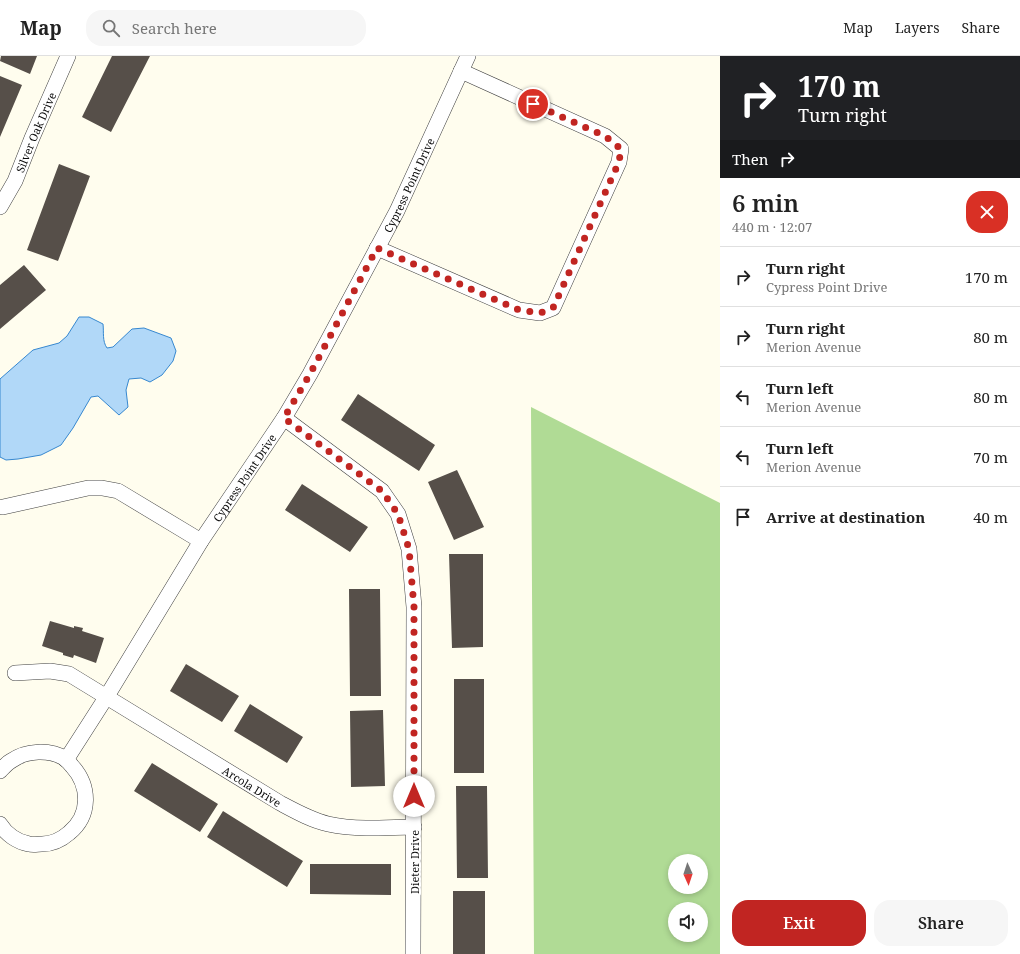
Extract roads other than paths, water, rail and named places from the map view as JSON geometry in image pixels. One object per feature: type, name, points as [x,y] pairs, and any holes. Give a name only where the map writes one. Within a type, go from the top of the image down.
[{"type":"street","name":"Silver Oak Drive","points":[[0,207],[15,181],[68,56]]},
{"type":"street","name":"Cypress Point Drive","points":[[66,760],[107,696],[201,541],[284,418],[310,374],[397,211],[468,56]]},
{"type":"street","points":[[377,248],[519,310],[540,313],[553,308],[619,162],[621,149],[605,136],[461,71]]},
{"type":"street","name":"Dieter Drive","points":[[284,418],[382,491],[398,514],[409,549],[414,607],[413,954]]},
{"type":"street","points":[[2,507],[88,488],[102,488],[118,491],[201,541]]},
{"type":"street","name":"Arcola Drive","points":[[15,673],[50,671],[69,674],[280,803],[303,815],[327,824],[350,827],[376,829],[414,827]]},
{"type":"street","points":[[0,771],[10,761],[24,754],[39,752],[54,754],[66,760],[78,772],[84,786],[86,801],[82,816],[74,829],[62,839],[48,844],[29,844],[16,840],[4,830],[0,824]]},
{"type":"water","points":[[79,317],[89,317],[103,324],[105,345],[107,348],[113,347],[132,329],[144,328],[171,338],[176,351],[173,361],[162,375],[150,382],[141,378],[129,379],[126,390],[128,407],[119,415],[98,396],[91,397],[61,445],[41,455],[6,460],[0,457],[0,379],[33,350],[59,343],[67,336]]}]
